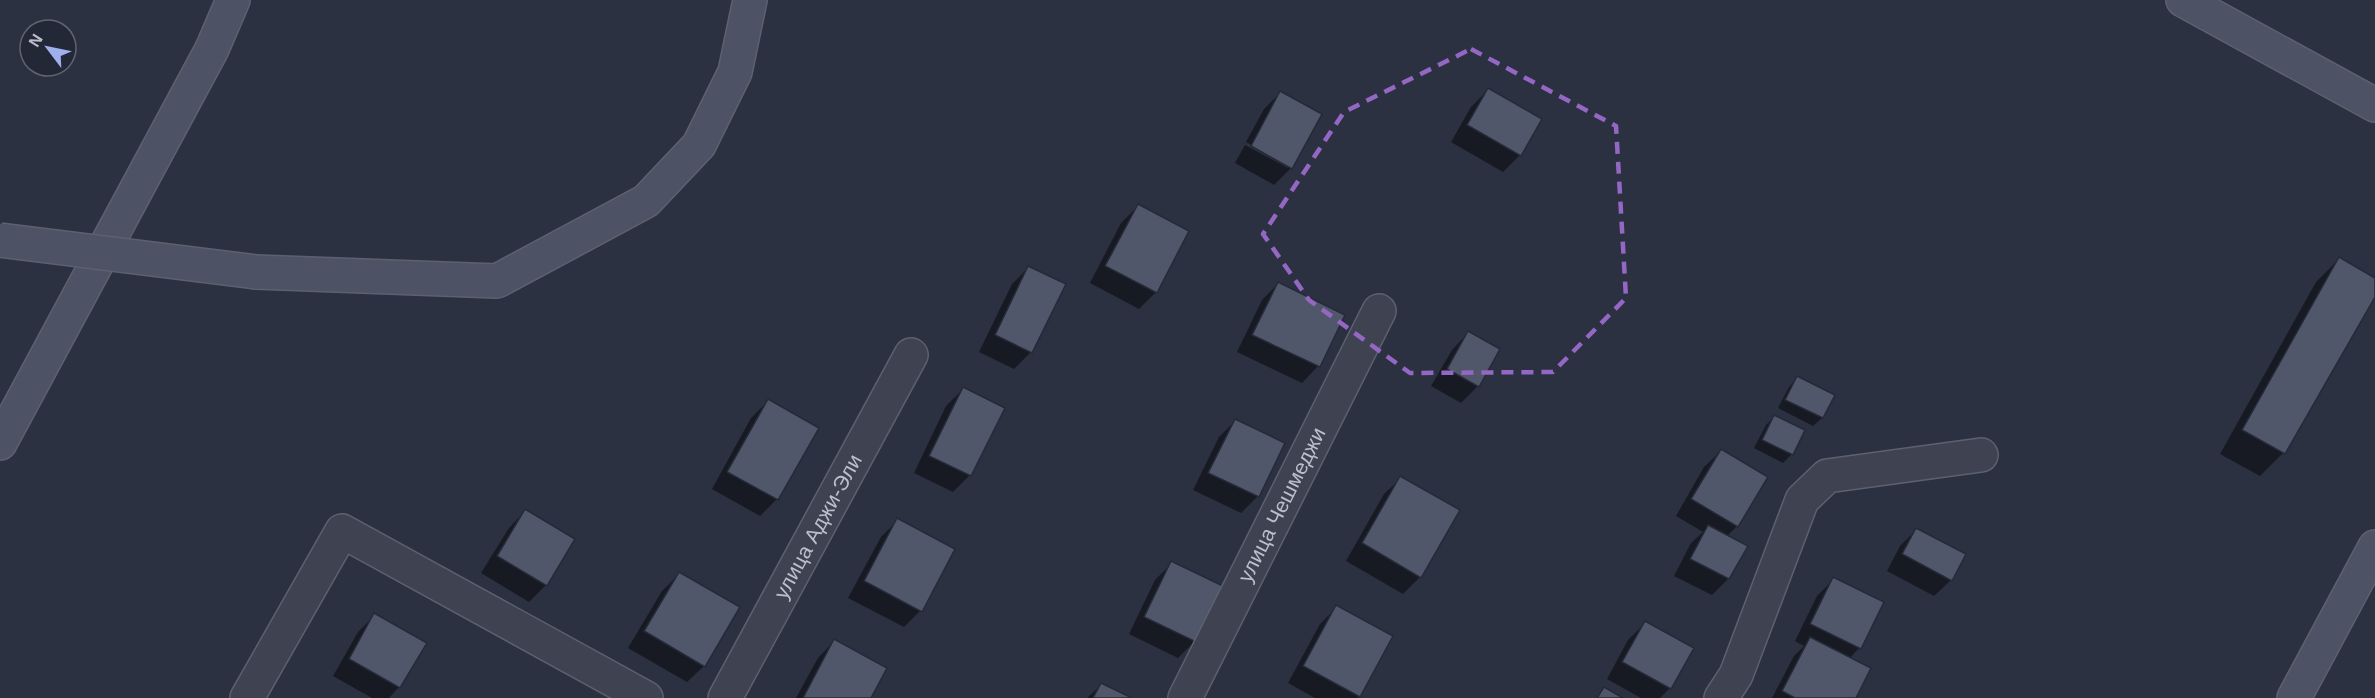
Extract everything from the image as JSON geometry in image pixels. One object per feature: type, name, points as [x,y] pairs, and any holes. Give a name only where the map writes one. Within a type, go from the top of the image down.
[{"type":"street","points":[[0,443],[212,49],[233,0]]},
{"type":"street","points":[[0,240],[256,272],[497,281],[646,201],[699,145],[735,72],[750,0]]},
{"type":"street","points":[[2183,0],[2375,105]]},
{"type":"street","name":"улица Чешмеджи","points":[[1185,698],[1379,311]]},
{"type":"street","name":"улица Аджи-Эли","points":[[725,698],[911,355]]},
{"type":"street","points":[[1721,698],[1736,675],[1802,500],[1827,476],[1981,455]]},
{"type":"street","points":[[247,698],[342,531],[646,698]]},
{"type":"street","points":[[2294,698],[2375,547]]},
{"type":"highlighted area","points":[[1471,49],[1616,126],[1626,298],[1553,372],[1410,373],[1309,300],[1263,234],[1344,112]]},
{"type":"building","points":[[1488,88],[1542,119],[1521,156],[1467,125]]},
{"type":"building","points":[[1280,91],[1322,114],[1292,169],[1251,146]]},
{"type":"building","points":[[1138,204],[1189,231],[1157,293],[1105,266]]},
{"type":"building","points":[[2339,257],[2375,278],[2375,297],[2285,454],[2242,430]]},
{"type":"building","points":[[1028,266],[1066,284],[1032,353],[995,335]]},
{"type":"building","points":[[1278,282],[1345,315],[1320,367],[1252,335]]},
{"type":"building","points":[[1468,331],[1500,349],[1479,387],[1447,369]]},
{"type":"building","points":[[1797,376],[1835,395],[1823,418],[1785,400]]},
{"type":"building","points":[[963,387],[1005,408],[971,476],[929,456]]},
{"type":"building","points":[[768,399],[819,428],[778,500],[727,472]]},
{"type":"building","points":[[1774,415],[1805,430],[1793,455],[1762,440]]},
{"type":"building","points":[[1235,419],[1285,443],[1259,497],[1208,473]]},
{"type":"building","points":[[1721,449],[1768,477],[1738,527],[1691,499]]},
{"type":"building","points":[[1400,476],[1460,510],[1421,578],[1362,543]]},
{"type":"building","points":[[525,509],[575,539],[547,586],[497,556]]},
{"type":"building","points":[[897,518],[955,549],[922,612],[864,581]]},
{"type":"building","points":[[1708,525],[1748,546],[1729,579],[1690,559]]},
{"type":"building","points":[[1916,528],[1966,554],[1952,581],[1902,554]]},
{"type":"building","points":[[1171,561],[1223,586],[1196,642],[1144,617]]},
{"type":"building","points":[[679,572],[740,607],[705,667],[644,631]]},
{"type":"building","points":[[1833,577],[1884,602],[1861,649],[1810,624]]},
{"type":"building","points":[[1336,605],[1393,636],[1360,697],[1303,666]]},
{"type":"building","points":[[374,613],[427,643],[400,688],[349,659]]},
{"type":"building","points":[[1645,621],[1694,648],[1671,689],[1622,662]]},
{"type":"building","points":[[1810,637],[1871,668],[1856,698],[1795,698],[1782,691]]},
{"type":"building","points":[[834,639],[887,668],[871,698],[803,698]]},
{"type":"building","points":[[1101,683],[1132,698],[1093,698]]},
{"type":"building","points":[[1604,687],[1623,698],[1597,698]]}]
